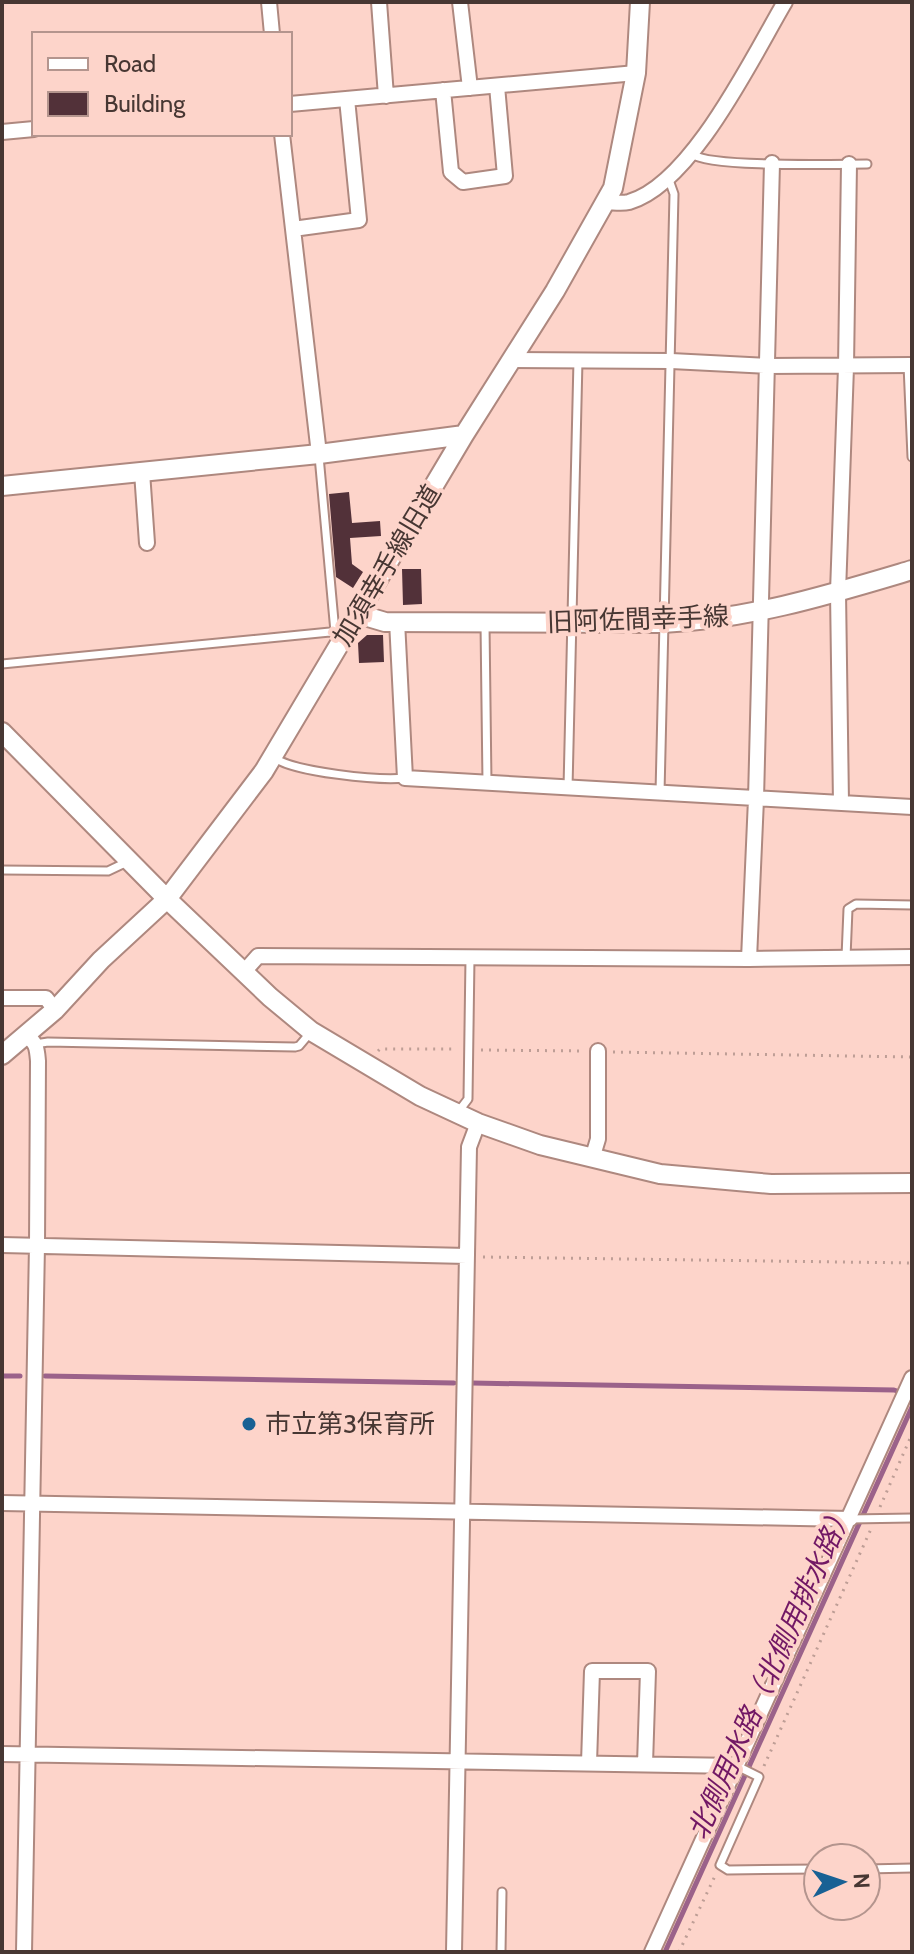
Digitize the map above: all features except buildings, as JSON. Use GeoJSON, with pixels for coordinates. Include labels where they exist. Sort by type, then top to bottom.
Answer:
{"type":"FeatureCollection","features":[{"type":"Feature","properties":{"kind":"street"},"geometry":{"type":"LineString","coordinates":[[269,2],[272,32]]}},
{"type":"Feature","properties":{"kind":"street"},"geometry":{"type":"LineString","coordinates":[[379,2],[386,96]]}},
{"type":"Feature","properties":{"kind":"street"},"geometry":{"type":"LineString","coordinates":[[460,2],[470,88]]}},
{"type":"Feature","properties":{"kind":"street","name":"加須幸手線旧道"},"geometry":{"type":"LineString","coordinates":[[2,1055],[30,1040],[101,960],[167,899],[273,757],[340,635],[358,614],[464,435],[562,280],[613,188],[636,73],[640,2]]}},
{"type":"Feature","properties":{"kind":"street"},"geometry":{"type":"LineString","coordinates":[[605,202],[630,201],[668,177],[692,154],[785,2]]}},
{"type":"Feature","properties":{"kind":"street"},"geometry":{"type":"LineString","coordinates":[[292,104],[636,73]]}},
{"type":"Feature","properties":{"kind":"street"},"geometry":{"type":"LineString","coordinates":[[443,90],[451,172],[463,182],[505,176],[497,86]]}},
{"type":"Feature","properties":{"kind":"street"},"geometry":{"type":"LineString","coordinates":[[293,229],[359,220],[347,99]]}},
{"type":"Feature","properties":{"kind":"street"},"geometry":{"type":"LineString","coordinates":[[2,132],[32,129]]}},
{"type":"Feature","properties":{"kind":"street"},"geometry":{"type":"LineString","coordinates":[[282,136],[319,454]]}},
{"type":"Feature","properties":{"kind":"street"},"geometry":{"type":"LineString","coordinates":[[749,959],[772,163]]}},
{"type":"Feature","properties":{"kind":"street"},"geometry":{"type":"LineString","coordinates":[[841,803],[838,592],[849,164]]}},
{"type":"Feature","properties":{"kind":"street"},"geometry":{"type":"LineString","coordinates":[[512,360],[846,367],[910,365]]}},
{"type":"Feature","properties":{"kind":"street"},"geometry":{"type":"LineString","coordinates":[[2,486],[319,454],[464,435]]}},
{"type":"Feature","properties":{"kind":"street"},"geometry":{"type":"LineString","coordinates":[[142,472],[147,543]]}},
{"type":"Feature","properties":{"kind":"street","name":"旧阿佐間幸手線"},"geometry":{"type":"LineString","coordinates":[[358,614],[374,620],[397,621],[703,621],[759,613],[912,570]]}},
{"type":"Feature","properties":{"kind":"street"},"geometry":{"type":"LineString","coordinates":[[397,621],[405,778],[912,807]]}},
{"type":"Feature","properties":{"kind":"street"},"geometry":{"type":"LineString","coordinates":[[2,732],[243,973],[311,1031],[420,1096],[478,1123],[540,1145],[660,1174],[771,1184],[912,1183]]}},
{"type":"Feature","properties":{"kind":"street"},"geometry":{"type":"LineString","coordinates":[[243,973],[258,956],[912,957]]}},
{"type":"Feature","properties":{"kind":"street"},"geometry":{"type":"LineString","coordinates":[[2,998],[46,998],[55,1010]]}},
{"type":"Feature","properties":{"kind":"street"},"geometry":{"type":"LineString","coordinates":[[24,1952],[37,1245],[38,1061],[30,1040]]}},
{"type":"Feature","properties":{"kind":"street"},"geometry":{"type":"LineString","coordinates":[[592,1159],[598,1139],[598,1051]]}},
{"type":"Feature","properties":{"kind":"street"},"geometry":{"type":"LineString","coordinates":[[454,1952],[469,1147],[478,1123]]}},
{"type":"Feature","properties":{"kind":"street"},"geometry":{"type":"LineString","coordinates":[[2,1245],[467,1256]]}},
{"type":"Feature","properties":{"kind":"street"},"geometry":{"type":"LineString","coordinates":[[652,1952],[741,1768],[912,1378]]}},
{"type":"Feature","properties":{"kind":"street"},"geometry":{"type":"LineString","coordinates":[[2,1503],[850,1519]]}},
{"type":"Feature","properties":{"kind":"street"},"geometry":{"type":"LineString","coordinates":[[589,1763],[592,1671],[648,1671],[645,1764]]}},
{"type":"Feature","properties":{"kind":"street"},"geometry":{"type":"LineString","coordinates":[[2,1754],[741,1768]]}},
{"type":"Feature","properties":{"kind":"lane"},"geometry":{"type":"LineString","coordinates":[[692,154],[704,160],[867,164]]}},
{"type":"Feature","properties":{"kind":"lane"},"geometry":{"type":"LineString","coordinates":[[660,793],[674,194],[668,177]]}},
{"type":"Feature","properties":{"kind":"lane"},"geometry":{"type":"LineString","coordinates":[[568,788],[578,360]]}},
{"type":"Feature","properties":{"kind":"lane"},"geometry":{"type":"LineString","coordinates":[[910,365],[912,457]]}},
{"type":"Feature","properties":{"kind":"lane"},"geometry":{"type":"LineString","coordinates":[[2,664],[340,635],[319,454]]}},
{"type":"Feature","properties":{"kind":"lane"},"geometry":{"type":"LineString","coordinates":[[485,622],[487,783]]}},
{"type":"Feature","properties":{"kind":"lane"},"geometry":{"type":"LineString","coordinates":[[273,757],[284,765],[309,769],[391,780],[405,778]]}},
{"type":"Feature","properties":{"kind":"lane"},"geometry":{"type":"LineString","coordinates":[[2,870],[108,871],[116,870],[129,861]]}},
{"type":"Feature","properties":{"kind":"lane"},"geometry":{"type":"LineString","coordinates":[[846,958],[848,909],[856,904],[912,905]]}},
{"type":"Feature","properties":{"kind":"lane"},"geometry":{"type":"LineString","coordinates":[[457,1113],[468,1099],[470,958]]}},
{"type":"Feature","properties":{"kind":"lane"},"geometry":{"type":"LineString","coordinates":[[30,1040],[295,1047],[311,1031]]}},
{"type":"Feature","properties":{"kind":"lane"},"geometry":{"type":"LineString","coordinates":[[850,1519],[912,1518]]}},
{"type":"Feature","properties":{"kind":"lane"},"geometry":{"type":"LineString","coordinates":[[741,1768],[757,1776],[720,1865],[728,1870],[802,1869]]}},
{"type":"Feature","properties":{"kind":"lane"},"geometry":{"type":"LineString","coordinates":[[882,1869],[912,1868]]}},
{"type":"Feature","properties":{"kind":"lane"},"geometry":{"type":"LineString","coordinates":[[501,1952],[502,1892]]}},
{"type":"Feature","properties":{"kind":"path"},"geometry":{"type":"LineString","coordinates":[[364,1065],[380,1049],[912,1057]]}},
{"type":"Feature","properties":{"kind":"path"},"geometry":{"type":"LineString","coordinates":[[467,1256],[912,1263]]}},
{"type":"Feature","properties":{"kind":"path"},"geometry":{"type":"LineString","coordinates":[[887,1492],[912,1434]]}},
{"type":"Feature","properties":{"kind":"path"},"geometry":{"type":"LineString","coordinates":[[757,1776],[863,1545]]}},
{"type":"Feature","properties":{"kind":"path"},"geometry":{"type":"LineString","coordinates":[[679,1952],[720,1865]]}},
{"type":"Feature","properties":{"kind":"waterway"},"geometry":{"type":"LineString","coordinates":[[2,1376],[20,1376]]}},
{"type":"Feature","properties":{"kind":"waterway"},"geometry":{"type":"LineString","coordinates":[[45,1376],[454,1383]]}},
{"type":"Feature","properties":{"kind":"waterway"},"geometry":{"type":"LineString","coordinates":[[472,1383],[894,1390],[912,1396]]}},
{"type":"Feature","properties":{"kind":"waterway","name":"北側用水路（北側用排水路）"},"geometry":{"type":"LineString","coordinates":[[665,1952],[912,1407]]}},
{"type":"Feature","properties":{"kind":"place","name":"市立第3保育所"},"geometry":{"type":"Point","coordinates":[249,1424]}}]}
